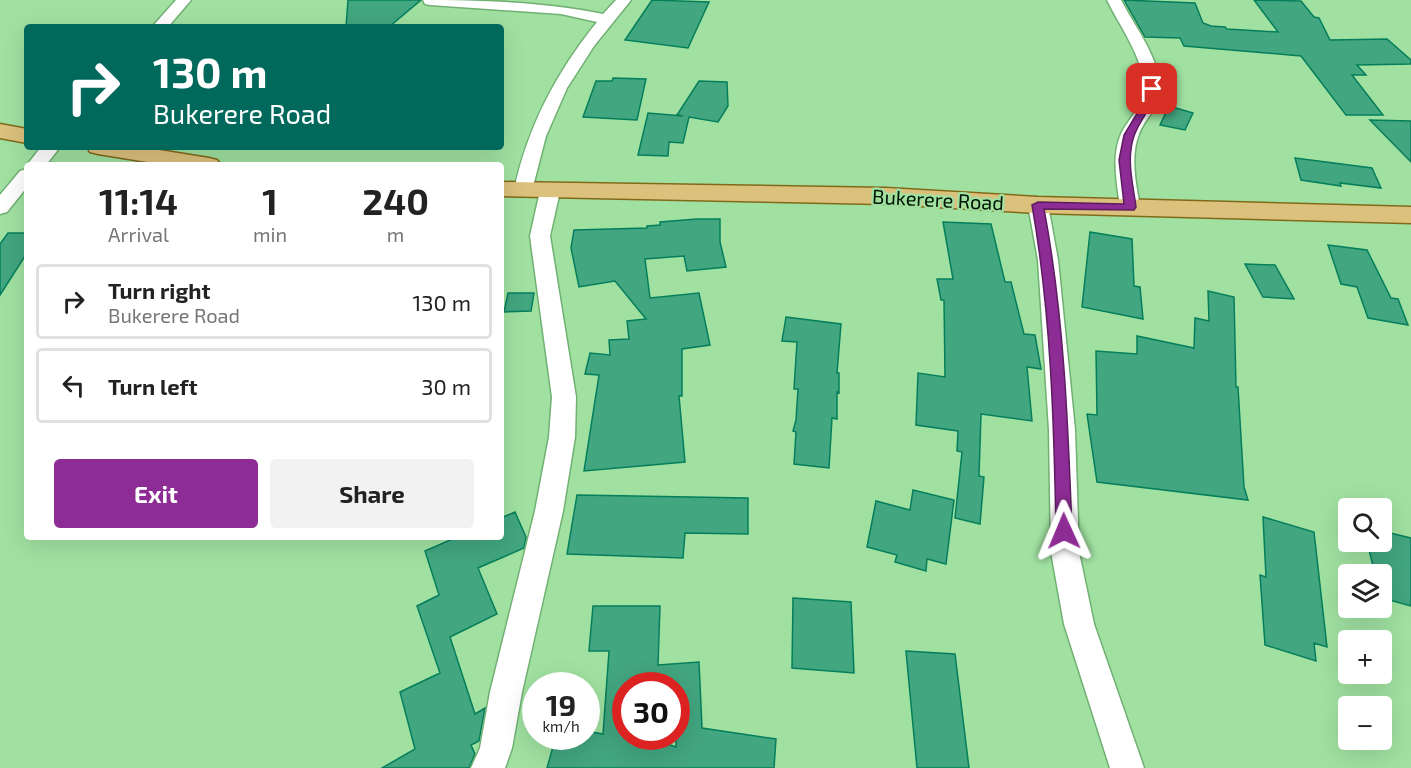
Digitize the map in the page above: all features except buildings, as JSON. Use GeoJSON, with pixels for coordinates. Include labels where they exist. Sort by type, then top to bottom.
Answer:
{"type":"FeatureCollection","features":[{"type":"Feature","properties":{"kind":"main road"},"geometry":{"type":"LineString","coordinates":[[0,131],[24,135]]}},
{"type":"Feature","properties":{"kind":"main road"},"geometry":{"type":"LineString","coordinates":[[116,150],[190,162]]}},
{"type":"Feature","properties":{"kind":"main road","name":"Bukerere Road"},"geometry":{"type":"LineString","coordinates":[[525,190],[886,196],[1038,205],[1411,215]]}},
{"type":"Feature","properties":{"kind":"street"},"geometry":{"type":"LineString","coordinates":[[163,24],[184,0]]}},
{"type":"Feature","properties":{"kind":"street"},"geometry":{"type":"LineString","coordinates":[[488,768],[495,748],[549,511],[562,437],[564,397],[540,236],[525,190],[528,169],[559,85],[606,19],[624,0]]}},
{"type":"Feature","properties":{"kind":"street"},"geometry":{"type":"LineString","coordinates":[[1114,0],[1147,65],[1152,89],[1149,102],[1129,135],[1124,160],[1130,207]]}},
{"type":"Feature","properties":{"kind":"street"},"geometry":{"type":"LineString","coordinates":[[430,1],[561,10],[606,19]]}},
{"type":"Feature","properties":{"kind":"street"},"geometry":{"type":"LineString","coordinates":[[38,162],[48,150]]}},
{"type":"Feature","properties":{"kind":"street"},"geometry":{"type":"LineString","coordinates":[[0,208],[24,179]]}},
{"type":"Feature","properties":{"kind":"street"},"geometry":{"type":"LineString","coordinates":[[1038,205],[1048,260],[1061,418],[1065,552],[1079,624],[1127,768]]}},
{"type":"Feature","properties":{"kind":"route"},"geometry":{"type":"LineString","coordinates":[[1064,531],[1062,430],[1048,260],[1038,205],[1130,207],[1124,160],[1129,135],[1149,102],[1152,89]]}}]}
